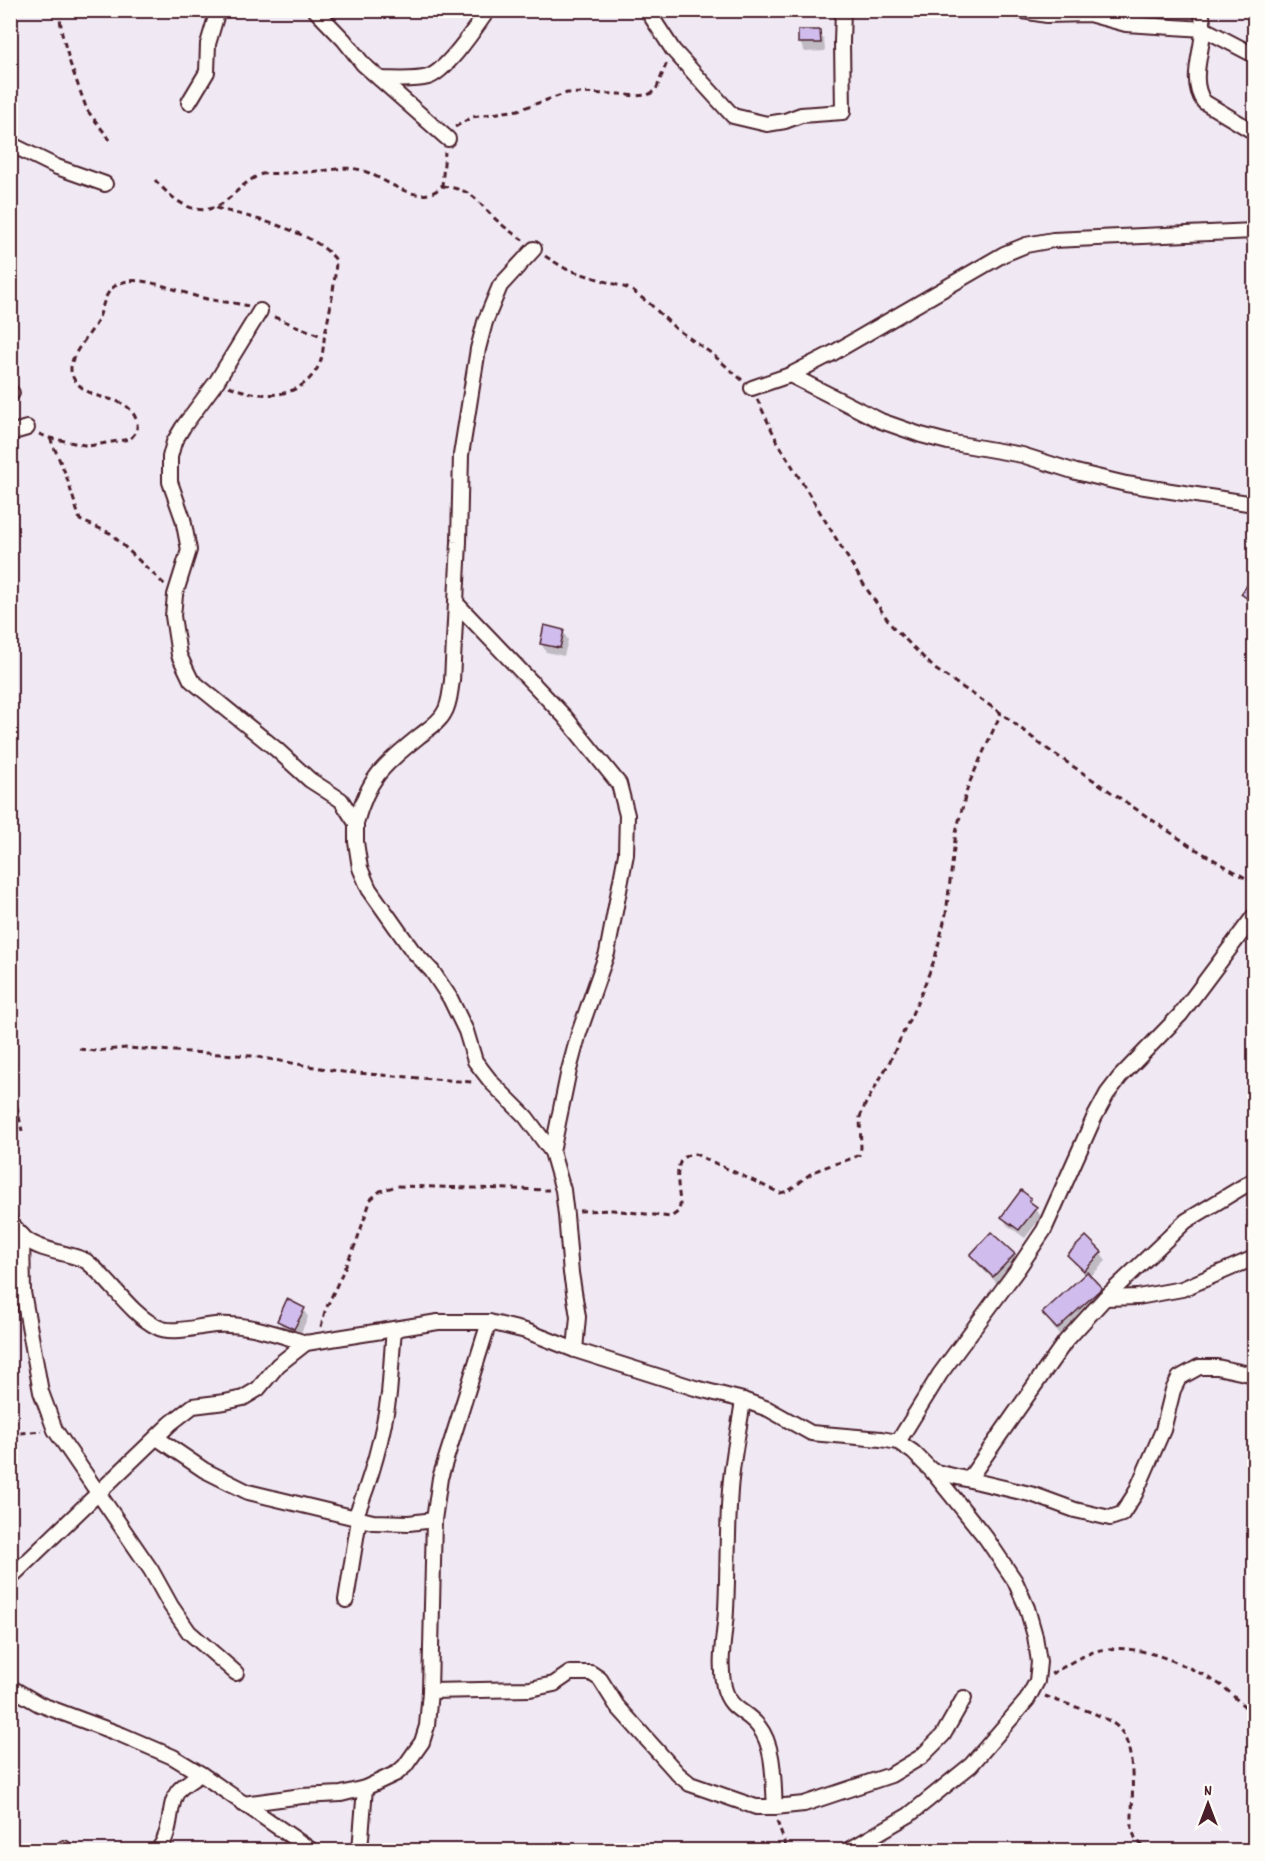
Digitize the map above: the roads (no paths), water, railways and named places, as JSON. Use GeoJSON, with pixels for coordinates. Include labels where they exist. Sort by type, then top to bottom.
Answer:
{"type":"FeatureCollection","features":[{"type":"Feature","properties":{"kind":"street"},"geometry":{"type":"LineString","coordinates":[[189,102],[207,72],[208,44],[218,10]]}},
{"type":"Feature","properties":{"kind":"street"},"geometry":{"type":"LineString","coordinates":[[315,10],[363,64],[448,138]]}},
{"type":"Feature","properties":{"kind":"street"},"geometry":{"type":"LineString","coordinates":[[380,80],[416,79],[429,76],[441,69],[488,10]]}},
{"type":"Feature","properties":{"kind":"street"},"geometry":{"type":"LineString","coordinates":[[646,10],[673,50],[729,112],[740,119],[767,124],[801,116],[843,112],[843,10]]}},
{"type":"Feature","properties":{"kind":"street"},"geometry":{"type":"LineString","coordinates":[[1017,10],[1047,15],[1089,14],[1126,24],[1204,29],[1254,56]]}},
{"type":"Feature","properties":{"kind":"street"},"geometry":{"type":"LineString","coordinates":[[1201,10],[1204,29],[1198,62],[1199,95],[1204,102],[1254,132]]}},
{"type":"Feature","properties":{"kind":"street"},"geometry":{"type":"LineString","coordinates":[[10,144],[57,167],[105,184]]}},
{"type":"Feature","properties":{"kind":"street"},"geometry":{"type":"LineString","coordinates":[[752,388],[790,375],[893,319],[971,272],[1004,254],[1026,246],[1053,240],[1254,231]]}},
{"type":"Feature","properties":{"kind":"street"},"geometry":{"type":"LineString","coordinates":[[534,249],[500,286],[485,322],[478,349],[461,455],[452,681],[444,713],[390,759],[372,780],[356,823],[356,842],[360,868],[369,889],[387,917],[412,950],[432,971],[450,998],[466,1032],[475,1061],[492,1083],[526,1117],[552,1152],[563,1190],[578,1317],[575,1350]]}},
{"type":"Feature","properties":{"kind":"street"},"geometry":{"type":"LineString","coordinates":[[260,311],[217,381],[183,427],[174,442],[170,457],[170,482],[183,519],[189,550],[175,595],[173,616],[179,655],[191,680],[276,749],[310,780],[341,800],[356,823]]}},
{"type":"Feature","properties":{"kind":"street"},"geometry":{"type":"LineString","coordinates":[[790,375],[881,421],[921,435],[1022,455],[1076,472],[1126,484],[1254,504]]}},
{"type":"Feature","properties":{"kind":"street"},"geometry":{"type":"LineString","coordinates":[[10,433],[27,428]]}},
{"type":"Feature","properties":{"kind":"street"},"geometry":{"type":"LineString","coordinates":[[456,603],[521,669],[572,726],[618,784],[627,815],[626,854],[607,953],[571,1061],[552,1152]]}},
{"type":"Feature","properties":{"kind":"street"},"geometry":{"type":"LineString","coordinates":[[898,1442],[940,1374],[1044,1230],[1107,1094],[1120,1077],[1180,1015],[1254,916]]}},
{"type":"Feature","properties":{"kind":"street"},"geometry":{"type":"LineString","coordinates":[[969,1479],[1065,1342],[1106,1298],[1186,1221],[1254,1180]]}},
{"type":"Feature","properties":{"kind":"street"},"geometry":{"type":"LineString","coordinates":[[10,1222],[32,1243],[86,1261],[141,1317],[160,1329],[179,1330],[217,1324],[237,1325],[254,1327],[306,1343],[438,1322],[489,1322],[526,1331],[575,1350],[696,1388],[743,1400],[768,1409],[811,1433],[898,1442],[913,1452],[932,1471],[986,1538],[1015,1581],[1027,1608],[1039,1662],[1035,1686],[1028,1701],[971,1765],[909,1815],[849,1851]]}},
{"type":"Feature","properties":{"kind":"street"},"geometry":{"type":"LineString","coordinates":[[22,1235],[22,1292],[40,1392],[55,1430],[151,1570],[189,1632],[236,1673]]}},
{"type":"Feature","properties":{"kind":"street"},"geometry":{"type":"LineString","coordinates":[[1106,1298],[1138,1297],[1182,1288],[1254,1258]]}},
{"type":"Feature","properties":{"kind":"street"},"geometry":{"type":"LineString","coordinates":[[243,1804],[302,1796],[341,1794],[365,1788],[397,1773],[405,1766],[422,1742],[427,1726],[430,1691],[434,1520],[440,1478],[489,1322]]}},
{"type":"Feature","properties":{"kind":"street"},"geometry":{"type":"LineString","coordinates":[[346,1600],[357,1519],[375,1458],[388,1395],[394,1329]]}},
{"type":"Feature","properties":{"kind":"street"},"geometry":{"type":"LineString","coordinates":[[10,1578],[171,1423],[193,1406],[243,1398],[258,1389],[278,1365],[306,1343]]}},
{"type":"Feature","properties":{"kind":"street"},"geometry":{"type":"LineString","coordinates":[[932,1471],[1034,1495],[1110,1518],[1122,1514],[1135,1494],[1163,1430],[1173,1390],[1179,1378],[1199,1367],[1217,1367],[1254,1375]]}},
{"type":"Feature","properties":{"kind":"street"},"geometry":{"type":"LineString","coordinates":[[743,1400],[730,1487],[726,1610],[721,1668],[728,1700],[736,1709],[754,1720],[761,1729],[771,1768],[775,1807]]}},
{"type":"Feature","properties":{"kind":"street"},"geometry":{"type":"LineString","coordinates":[[158,1438],[204,1470],[248,1492],[372,1522],[409,1523],[434,1520]]}},
{"type":"Feature","properties":{"kind":"street"},"geometry":{"type":"LineString","coordinates":[[430,1691],[530,1689],[554,1684],[570,1673],[591,1674],[600,1679],[617,1706],[678,1774],[690,1784],[749,1805],[775,1807],[804,1804],[891,1775],[921,1757],[943,1735],[964,1698]]}},
{"type":"Feature","properties":{"kind":"street"},"geometry":{"type":"LineString","coordinates":[[11,1688],[39,1704],[151,1746],[201,1774],[311,1851]]}},
{"type":"Feature","properties":{"kind":"street"},"geometry":{"type":"LineString","coordinates":[[158,1851],[167,1837],[177,1793],[183,1785],[201,1774]]}},
{"type":"Feature","properties":{"kind":"street"},"geometry":{"type":"LineString","coordinates":[[360,1851],[365,1788]]}}]}
